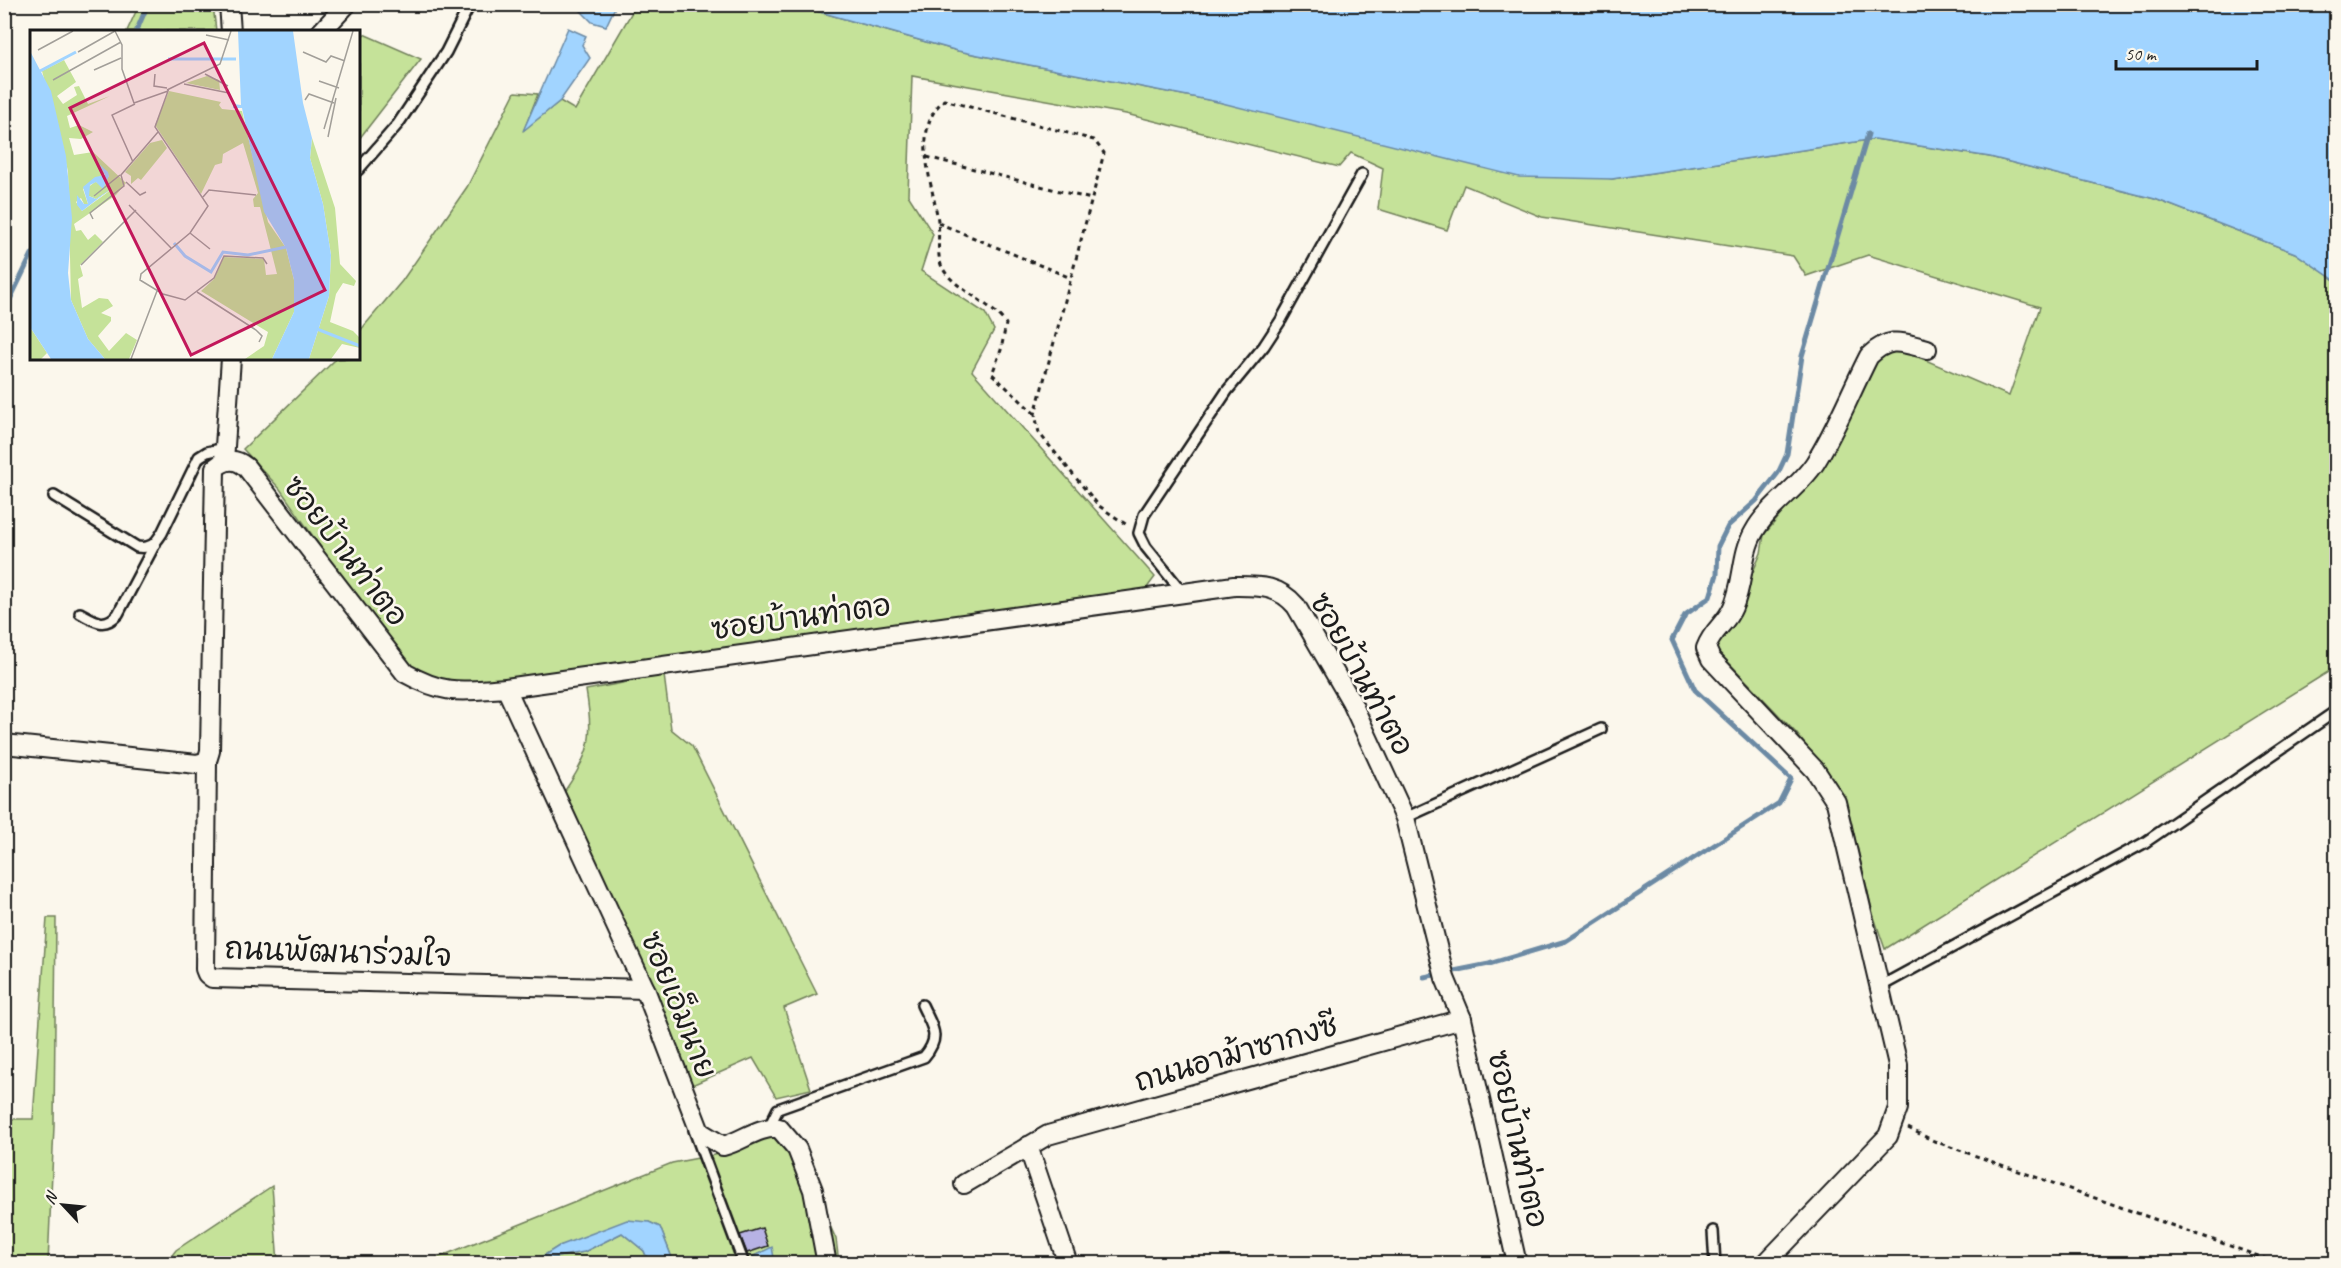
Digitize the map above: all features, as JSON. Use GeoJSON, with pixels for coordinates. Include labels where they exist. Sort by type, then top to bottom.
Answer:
{"type":"FeatureCollection","features":[{"type":"Feature","properties":{"kind":"street"},"geometry":{"type":"LineString","coordinates":[[229,4],[231,30]]}},
{"type":"Feature","properties":{"kind":"street"},"geometry":{"type":"LineString","coordinates":[[323,30],[347,4]]}},
{"type":"Feature","properties":{"kind":"street"},"geometry":{"type":"LineString","coordinates":[[1765,1263],[1888,1136],[1898,1108],[1898,1065],[1836,802],[1815,770],[1711,659],[1706,648],[1711,632],[1728,618],[1735,604],[1746,552],[1754,532],[1770,510],[1797,486],[1815,462],[1869,356],[1882,343],[1897,341],[1927,349]]}},
{"type":"Feature","properties":{"kind":"street"},"geometry":{"type":"LineString","coordinates":[[4,744],[197,764],[207,761],[210,751],[215,468],[224,455],[231,360]]}},
{"type":"Feature","properties":{"kind":"street","name":"ซอยบ้านท่าตอ"},"geometry":{"type":"LineString","coordinates":[[224,455],[246,467],[405,673],[430,687],[457,692],[1234,586],[1266,586],[1286,594],[1296,606],[1351,701],[1405,818],[1445,978],[1462,1019],[1517,1263]]}},
{"type":"Feature","properties":{"kind":"street","name":"ซอยเอ็มนาย"},"geometry":{"type":"LineString","coordinates":[[506,687],[640,989],[700,1132],[723,1146],[769,1127]]}},
{"type":"Feature","properties":{"kind":"street","name":"ถนนพัฒนาร่วมใจ"},"geometry":{"type":"LineString","coordinates":[[207,761],[205,969],[212,978],[640,989]]}},
{"type":"Feature","properties":{"kind":"street","name":"ถนนอาม้าซากงซี"},"geometry":{"type":"LineString","coordinates":[[964,1184],[1048,1135],[1462,1019]]}},
{"type":"Feature","properties":{"kind":"street"},"geometry":{"type":"LineString","coordinates":[[769,1127],[779,1128],[797,1149],[819,1213],[827,1263]]}},
{"type":"Feature","properties":{"kind":"street"},"geometry":{"type":"LineString","coordinates":[[1028,1146],[1068,1263]]}},
{"type":"Feature","properties":{"kind":"lane"},"geometry":{"type":"LineString","coordinates":[[360,168],[398,124],[446,52],[470,4]]}},
{"type":"Feature","properties":{"kind":"lane"},"geometry":{"type":"LineString","coordinates":[[1184,593],[1146,547],[1139,533],[1144,515],[1227,391],[1264,346],[1281,320],[1362,174]]}},
{"type":"Feature","properties":{"kind":"lane"},"geometry":{"type":"LineString","coordinates":[[80,613],[99,623],[111,621],[118,614],[200,457],[207,452],[224,455]]}},
{"type":"Feature","properties":{"kind":"lane"},"geometry":{"type":"LineString","coordinates":[[54,496],[137,547],[145,548],[155,544]]}},
{"type":"Feature","properties":{"kind":"lane"},"geometry":{"type":"LineString","coordinates":[[1881,986],[2144,843],[2337,711]]}},
{"type":"Feature","properties":{"kind":"lane"},"geometry":{"type":"LineString","coordinates":[[1405,818],[1601,729]]}},
{"type":"Feature","properties":{"kind":"lane"},"geometry":{"type":"LineString","coordinates":[[640,989],[718,1188],[744,1263]]}},
{"type":"Feature","properties":{"kind":"lane"},"geometry":{"type":"LineString","coordinates":[[769,1127],[778,1109],[924,1057],[932,1047],[935,1034],[922,1005]]}},
{"type":"Feature","properties":{"kind":"lane"},"geometry":{"type":"LineString","coordinates":[[1713,1231],[1715,1263]]}},
{"type":"Feature","properties":{"kind":"path"},"geometry":{"type":"LineString","coordinates":[[1035,414],[992,374],[1001,350],[1006,324],[996,310],[949,277],[941,265],[939,223],[927,157],[928,125],[934,108],[944,100],[1094,140],[1104,153],[1035,414],[1039,433],[1099,506],[1139,533]]}},
{"type":"Feature","properties":{"kind":"path"},"geometry":{"type":"LineString","coordinates":[[927,157],[1092,200]]}},
{"type":"Feature","properties":{"kind":"path"},"geometry":{"type":"LineString","coordinates":[[939,223],[1071,278]]}},
{"type":"Feature","properties":{"kind":"path"},"geometry":{"type":"LineString","coordinates":[[1894,1120],[1934,1141],[2281,1263]]}},
{"type":"Feature","properties":{"kind":"green space"},"geometry":{"type":"Polygon","coordinates":[[[139,5],[213,5],[216,30],[127,30],[139,5]]]}},
{"type":"Feature","properties":{"kind":"green space"},"geometry":{"type":"Polygon","coordinates":[[[636,5],[795,5],[958,51],[1612,179],[1875,139],[1990,157],[2155,199],[2295,253],[2336,281],[2336,667],[1885,949],[1873,914],[1847,805],[1838,788],[1797,734],[1714,647],[1729,628],[1761,553],[1764,535],[1792,501],[1819,474],[1880,351],[1900,349],[2009,396],[2040,307],[1868,255],[1806,276],[1793,256],[1542,217],[1464,185],[1447,230],[1378,209],[1383,168],[1351,153],[1339,167],[1126,114],[912,76],[908,195],[933,234],[921,271],[985,313],[994,330],[972,371],[1155,577],[1146,589],[618,665],[446,686],[416,675],[394,652],[280,489],[243,449],[335,360],[360,360],[360,331],[402,281],[467,187],[515,92],[538,94],[524,130],[560,101],[575,110],[636,5]]]}},
{"type":"Feature","properties":{"kind":"green space"},"geometry":{"type":"Polygon","coordinates":[[[360,32],[421,59],[360,138],[360,32]]]}},
{"type":"Feature","properties":{"kind":"green space"},"geometry":{"type":"Polygon","coordinates":[[[664,675],[671,729],[692,746],[817,994],[784,1008],[811,1089],[776,1097],[753,1058],[692,1085],[564,792],[580,766],[588,744],[590,720],[586,690],[664,675]]]}},
{"type":"Feature","properties":{"kind":"green space"},"geometry":{"type":"Polygon","coordinates":[[[47,918],[56,918],[54,1126],[48,1263],[5,1263],[5,1119],[33,1119],[47,918]]]}},
{"type":"Feature","properties":{"kind":"green space"},"geometry":{"type":"Polygon","coordinates":[[[781,1118],[836,1239],[839,1263],[775,1263],[771,1248],[752,1257],[754,1263],[674,1263],[660,1227],[649,1222],[559,1246],[536,1261],[584,1252],[622,1233],[644,1251],[649,1263],[422,1264],[672,1163],[735,1151],[781,1118]]]}},
{"type":"Feature","properties":{"kind":"green space"},"geometry":{"type":"Polygon","coordinates":[[[272,1186],[278,1263],[166,1263],[176,1250],[272,1186]]]}},
{"type":"Feature","properties":{"kind":"water"},"geometry":{"type":"Polygon","coordinates":[[[583,4],[616,5],[606,26],[592,22],[580,10],[583,4]]]}},
{"type":"Feature","properties":{"kind":"water"},"geometry":{"type":"Polygon","coordinates":[[[795,5],[2336,5],[2336,281],[2295,253],[2155,199],[1990,157],[1875,139],[1612,179],[1519,177],[1218,102],[958,51],[795,5]]]}},
{"type":"Feature","properties":{"kind":"water"},"geometry":{"type":"Polygon","coordinates":[[[568,28],[586,36],[582,45],[590,58],[560,101],[523,131],[568,28]]]}},
{"type":"Feature","properties":{"kind":"water"},"geometry":{"type":"Polygon","coordinates":[[[627,1220],[649,1222],[660,1227],[674,1263],[649,1263],[644,1251],[622,1233],[584,1252],[535,1261],[559,1246],[627,1220]]]}},
{"type":"Feature","properties":{"kind":"water"},"geometry":{"type":"Polygon","coordinates":[[[772,1247],[775,1263],[754,1263],[752,1257],[772,1247]]]}},
{"type":"Feature","properties":{"kind":"building"},"geometry":{"type":"Polygon","coordinates":[[[762,1228],[768,1246],[747,1253],[740,1235],[762,1228]]]}},
{"type":"Feature","properties":{"kind":"waterway"},"geometry":{"type":"LineString","coordinates":[[137,30],[148,4]]}},
{"type":"Feature","properties":{"kind":"waterway"},"geometry":{"type":"LineString","coordinates":[[1424,977],[1489,964],[1566,941],[1779,803],[1791,779],[1695,690],[1672,640],[1685,615],[1710,597],[1717,574],[1718,546],[1728,526],[1756,501],[1778,473],[1787,454],[1802,356],[1868,134]]}},
{"type":"Feature","properties":{"kind":"waterway"},"geometry":{"type":"LineString","coordinates":[[4,312],[30,258]]}}]}
